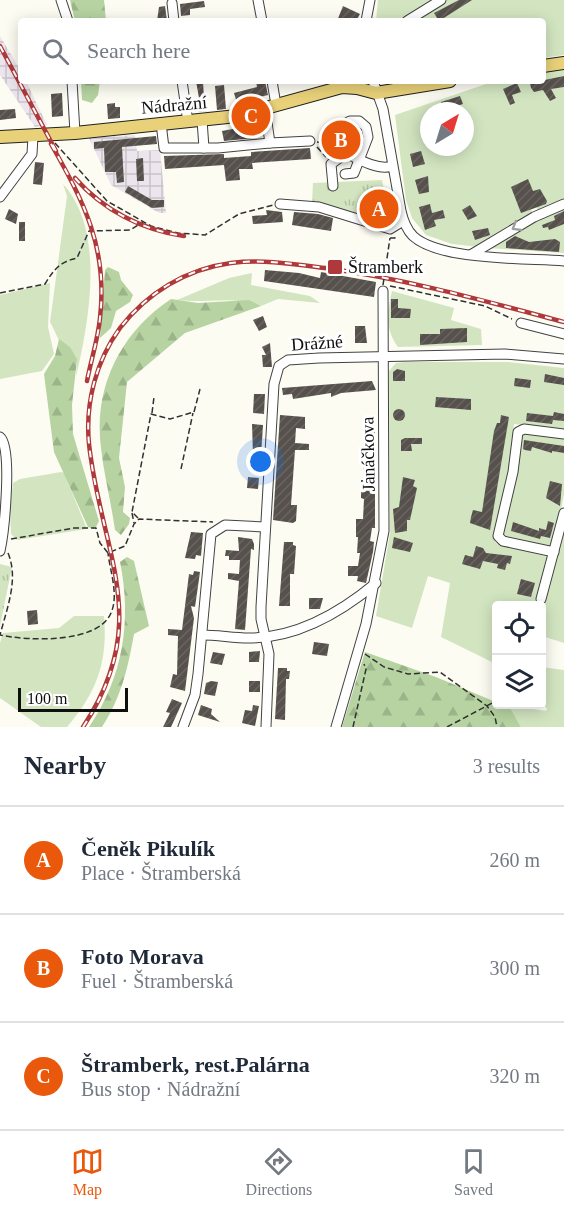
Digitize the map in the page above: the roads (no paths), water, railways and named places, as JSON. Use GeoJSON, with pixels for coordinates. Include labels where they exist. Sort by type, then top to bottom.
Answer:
{"type":"FeatureCollection","features":[{"type":"Feature","properties":{"kind":"main road"},"geometry":{"type":"LineString","coordinates":[[546,66],[564,63]]}},
{"type":"Feature","properties":{"kind":"main road","name":"Nádražní"},"geometry":{"type":"LineString","coordinates":[[0,137],[43,137],[188,122],[271,107],[351,87],[412,84]]}},
{"type":"Feature","properties":{"kind":"street"},"geometry":{"type":"LineString","coordinates":[[61,0],[67,18]]}},
{"type":"Feature","properties":{"kind":"street"},"geometry":{"type":"LineString","coordinates":[[258,0],[261,18]]}},
{"type":"Feature","properties":{"kind":"street"},"geometry":{"type":"LineString","coordinates":[[367,18],[370,0]]}},
{"type":"Feature","properties":{"kind":"street"},"geometry":{"type":"LineString","coordinates":[[412,18],[441,0]]}},
{"type":"Feature","properties":{"kind":"street"},"geometry":{"type":"LineString","coordinates":[[172,3],[174,18]]}},
{"type":"Feature","properties":{"kind":"street"},"geometry":{"type":"LineString","coordinates":[[72,84],[75,133]]}},
{"type":"Feature","properties":{"kind":"street"},"geometry":{"type":"LineString","coordinates":[[182,84],[188,122]]}},
{"type":"Feature","properties":{"kind":"street"},"geometry":{"type":"LineString","coordinates":[[270,143],[272,84]]}},
{"type":"Feature","properties":{"kind":"street"},"geometry":{"type":"LineString","coordinates":[[322,93],[330,84]]}},
{"type":"Feature","properties":{"kind":"street"},"geometry":{"type":"LineString","coordinates":[[375,87],[383,109],[400,223],[414,236],[426,244],[471,255],[564,261]]}},
{"type":"Feature","properties":{"kind":"street"},"geometry":{"type":"LineString","coordinates":[[202,120],[204,148]]}},
{"type":"Feature","properties":{"kind":"street"},"geometry":{"type":"LineString","coordinates":[[341,134],[343,125],[347,122],[359,121],[366,127],[368,137],[354,173],[345,171]]}},
{"type":"Feature","properties":{"kind":"street"},"geometry":{"type":"LineString","coordinates":[[161,123],[164,148],[204,148],[310,141]]}},
{"type":"Feature","properties":{"kind":"street"},"geometry":{"type":"LineString","coordinates":[[0,197],[43,137]]}},
{"type":"Feature","properties":{"kind":"street"},"geometry":{"type":"LineString","coordinates":[[333,186],[331,164],[345,149],[358,164],[387,168],[392,166]]}},
{"type":"Feature","properties":{"kind":"street"},"geometry":{"type":"LineString","coordinates":[[280,204],[320,207],[390,229],[400,223]]}},
{"type":"Feature","properties":{"kind":"street"},"geometry":{"type":"LineString","coordinates":[[471,255],[534,217],[564,204]]}},
{"type":"Feature","properties":{"kind":"street"},"geometry":{"type":"LineString","coordinates":[[383,290],[383,357],[505,354],[564,359]]}},
{"type":"Feature","properties":{"kind":"street"},"geometry":{"type":"LineString","coordinates":[[521,323],[564,334]]}},
{"type":"Feature","properties":{"kind":"street","name":"Drážné"},"geometry":{"type":"LineString","coordinates":[[266,727],[268,654],[261,619],[274,384],[279,366],[293,359],[383,357]]}},
{"type":"Feature","properties":{"kind":"street","name":"Janáčkova"},"geometry":{"type":"LineString","coordinates":[[336,727],[376,584],[385,506],[383,357]]}},
{"type":"Feature","properties":{"kind":"street"},"geometry":{"type":"LineString","coordinates":[[554,552],[503,541],[498,536],[513,472],[518,432],[524,429],[564,435]]}},
{"type":"Feature","properties":{"kind":"street"},"geometry":{"type":"LineString","coordinates":[[0,437],[6,445],[0,551]]}},
{"type":"Feature","properties":{"kind":"street"},"geometry":{"type":"LineString","coordinates":[[541,599],[564,513]]}},
{"type":"Feature","properties":{"kind":"street"},"geometry":{"type":"LineString","coordinates":[[183,727],[195,695],[211,534],[225,525],[266,527]]}},
{"type":"Feature","properties":{"kind":"street"},"geometry":{"type":"LineString","coordinates":[[202,635],[247,638],[264,636],[322,621],[337,613],[376,584]]}},
{"type":"Feature","properties":{"kind":"railway"},"geometry":{"type":"LineString","coordinates":[[0,46],[18,80]]}},
{"type":"Feature","properties":{"kind":"railway"},"geometry":{"type":"LineString","coordinates":[[20,84],[56,151]]}},
{"type":"Feature","properties":{"kind":"railway"},"geometry":{"type":"LineString","coordinates":[[51,144],[83,206],[97,247],[102,293],[98,334],[87,381]]}},
{"type":"Feature","properties":{"kind":"railway"},"geometry":{"type":"LineString","coordinates":[[75,178],[98,200],[124,217],[153,229],[184,236]]}},
{"type":"Feature","properties":{"kind":"railway"},"geometry":{"type":"LineString","coordinates":[[83,727],[104,689],[116,653],[119,619],[117,587],[89,444],[91,398],[104,354],[120,328],[142,304],[169,285],[198,271],[231,263],[266,262],[325,268],[386,278],[564,322]]}},
{"type":"Feature","properties":{"kind":"place","name":"Štramberk, rest.Palárna"},"geometry":{"type":"Point","coordinates":[251,116]}},
{"type":"Feature","properties":{"kind":"place","name":"Foto Morava"},"geometry":{"type":"Point","coordinates":[341,140]}},
{"type":"Feature","properties":{"kind":"place","name":"Čeněk Pikulík"},"geometry":{"type":"Point","coordinates":[379,209]}},
{"type":"Feature","properties":{"kind":"place","name":"Štramberk"},"geometry":{"type":"Point","coordinates":[335,267]}}]}
